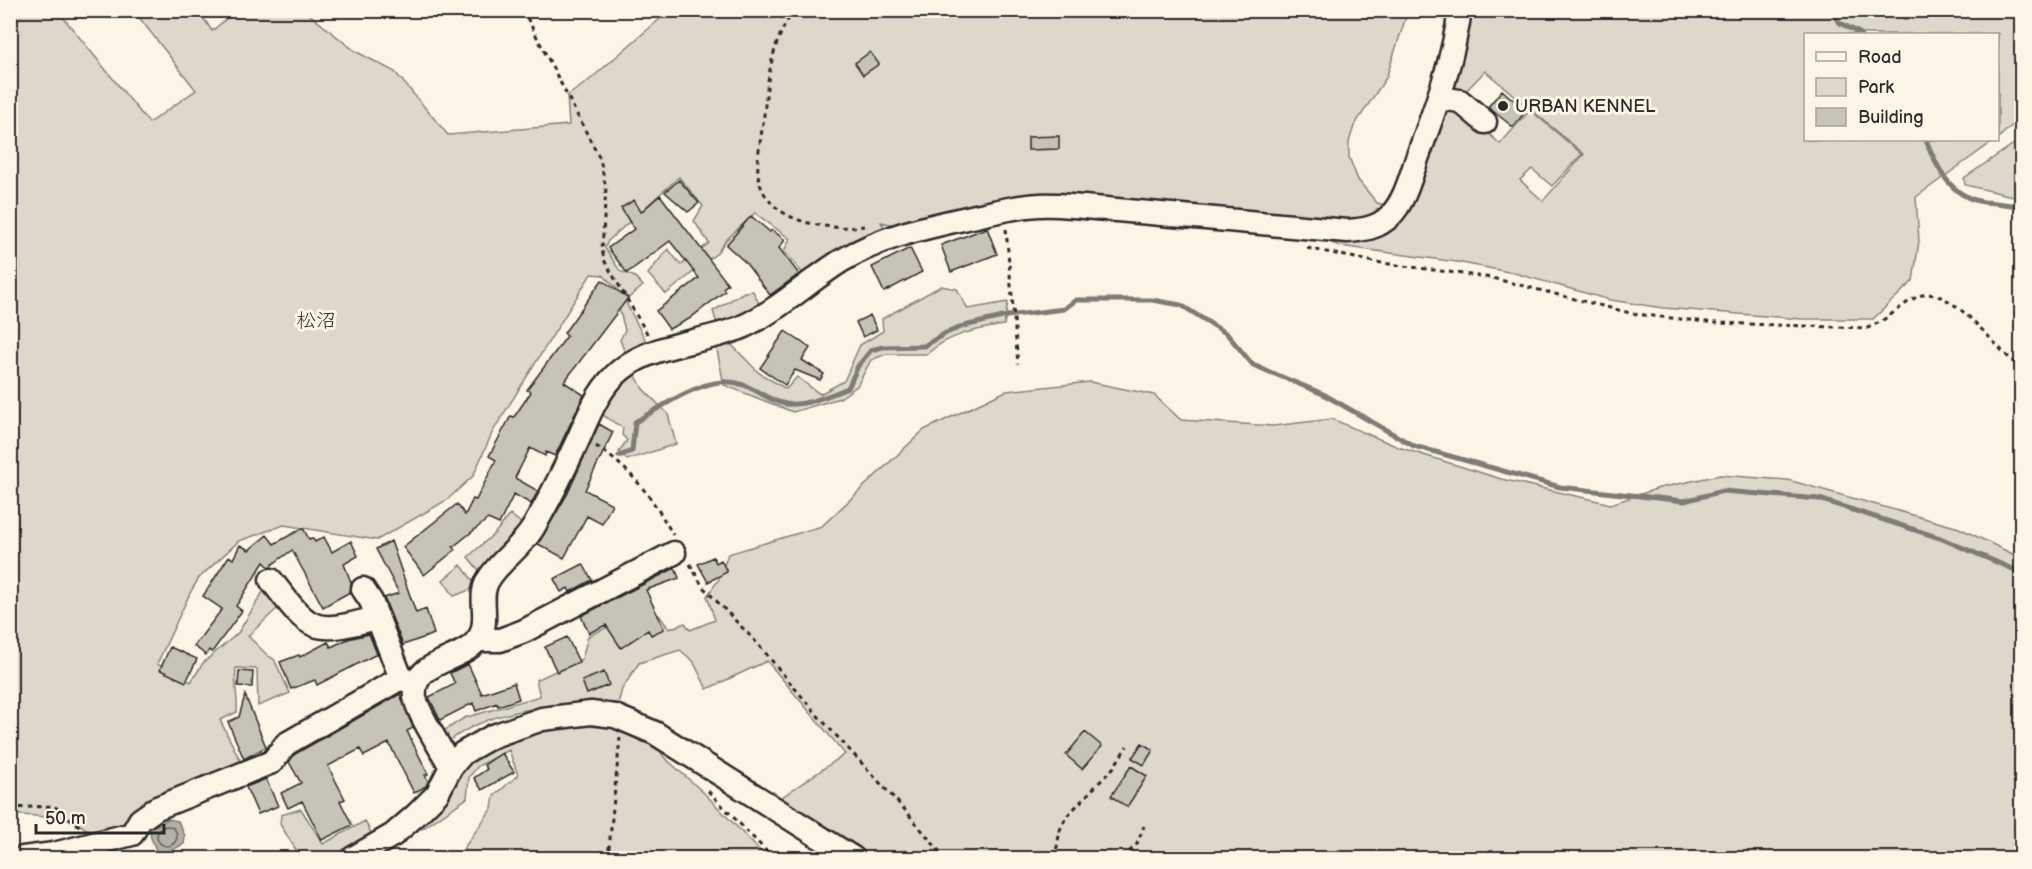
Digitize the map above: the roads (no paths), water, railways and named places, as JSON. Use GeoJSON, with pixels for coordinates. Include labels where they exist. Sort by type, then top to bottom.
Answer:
{"type":"FeatureCollection","features":[{"type":"Feature","properties":{"kind":"street"},"geometry":{"type":"LineString","coordinates":[[23,858],[54,855],[132,834],[140,820],[157,808],[272,762],[286,744],[468,649],[483,629],[484,590],[488,579],[522,545],[534,527],[604,386],[639,358],[717,337],[746,325],[841,261],[872,244],[898,234],[1003,210],[1041,204],[1347,231],[1368,230],[1388,218],[1398,207],[1439,98],[1454,47],[1460,10]]}},
{"type":"Feature","properties":{"kind":"street"},"geometry":{"type":"LineString","coordinates":[[1439,98],[1460,101],[1485,122]]}},
{"type":"Feature","properties":{"kind":"street"},"geometry":{"type":"LineString","coordinates":[[477,640],[500,640],[524,631],[678,548]]}},
{"type":"Feature","properties":{"kind":"street"},"geometry":{"type":"LineString","coordinates":[[270,580],[297,613],[323,629],[333,629],[376,618]]}},
{"type":"Feature","properties":{"kind":"street"},"geometry":{"type":"LineString","coordinates":[[363,589],[371,601],[376,618],[415,699],[451,767]]}},
{"type":"Feature","properties":{"kind":"street"},"geometry":{"type":"LineString","coordinates":[[353,858],[393,835],[437,795],[451,767],[463,753],[493,736],[542,719],[591,713],[622,718],[655,733],[853,858]]}},
{"type":"Feature","properties":{"kind":"water"},"geometry":{"type":"Polygon","coordinates":[[[168,819],[178,821],[185,836],[184,844],[164,854],[157,853],[150,835],[153,827],[168,819]]]}},
{"type":"Feature","properties":{"kind":"waterway"},"geometry":{"type":"LineString","coordinates":[[1829,10],[1840,23],[1859,33]]}},
{"type":"Feature","properties":{"kind":"waterway"},"geometry":{"type":"LineString","coordinates":[[1926,141],[1946,180],[1962,194],[1984,202],[2022,207]]}},
{"type":"Feature","properties":{"kind":"waterway"},"geometry":{"type":"LineString","coordinates":[[619,456],[632,451],[635,422],[677,398],[712,383],[732,382],[749,387],[778,402],[802,403],[848,388],[858,366],[871,350],[883,347],[924,346],[964,326],[1007,316],[1064,309],[1076,300],[1152,300],[1181,305],[1227,334],[1253,365],[1323,394],[1414,446],[1560,487],[1684,501],[1723,491],[1819,499],[1940,538],[2022,573]]}},
{"type":"Feature","properties":{"kind":"place","name":"URBAN KENNEL"},"geometry":{"type":"Point","coordinates":[1503,106]}},
{"type":"Feature","properties":{"kind":"district","name":"松沼"},"geometry":{"type":"Point","coordinates":[316,321]}}]}
